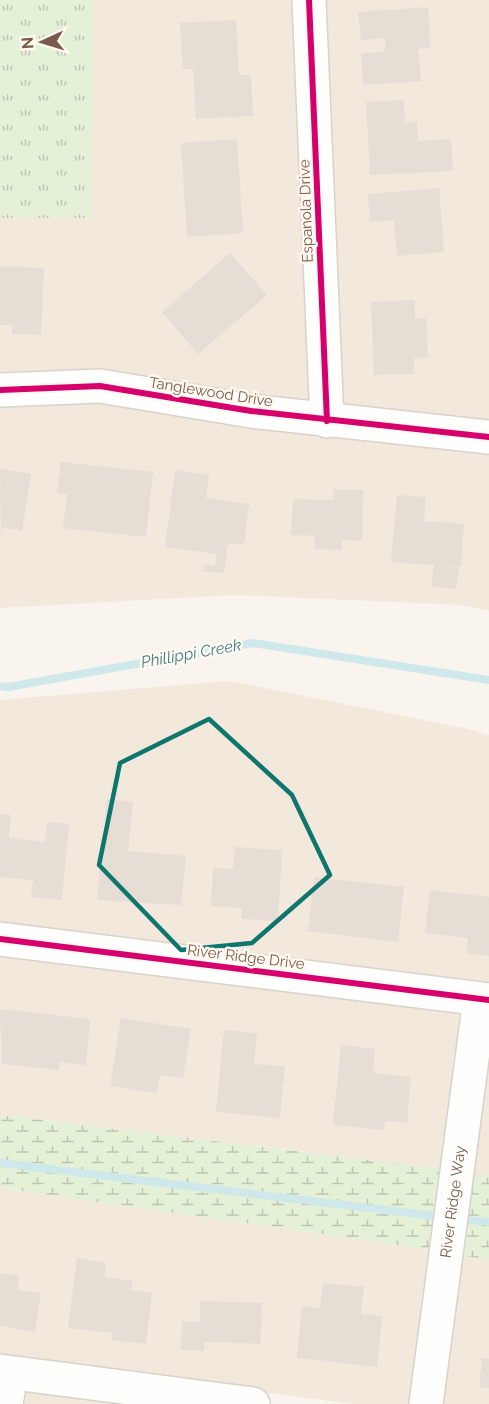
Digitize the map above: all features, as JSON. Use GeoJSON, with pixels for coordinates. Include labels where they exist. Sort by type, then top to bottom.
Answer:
{"type":"FeatureCollection","features":[{"type":"Feature","properties":{"kind":"street","name":"Espanola Drive"},"geometry":{"type":"LineString","coordinates":[[309,0],[327,421]]}},
{"type":"Feature","properties":{"kind":"street","name":"Tanglewood Drive"},"geometry":{"type":"LineString","coordinates":[[0,390],[99,386],[327,421],[489,437]]}},
{"type":"Feature","properties":{"kind":"street","name":"River Ridge Drive"},"geometry":{"type":"LineString","coordinates":[[0,939],[484,1000]]}},
{"type":"Feature","properties":{"kind":"street","name":"River Ridge Way"},"geometry":{"type":"LineString","coordinates":[[426,1404],[450,1220],[484,1000]]}},
{"type":"Feature","properties":{"kind":"street"},"geometry":{"type":"LineString","coordinates":[[6,1383],[253,1404]]}},
{"type":"Feature","properties":{"kind":"highlighted area"},"geometry":{"type":"Polygon","coordinates":[[[209,719],[292,795],[330,875],[252,943],[181,950],[99,865],[120,763],[209,719]]]}},
{"type":"Feature","properties":{"kind":"shaded area"},"geometry":{"type":"Polygon","coordinates":[[[92,0],[295,0],[313,407],[0,377],[0,218],[90,217],[92,0]]]}},
{"type":"Feature","properties":{"kind":"shaded area"},"geometry":{"type":"Polygon","coordinates":[[[324,0],[489,0],[489,424],[341,410],[324,0]]]}},
{"type":"Feature","properties":{"kind":"shaded area"},"geometry":{"type":"Polygon","coordinates":[[[72,398],[489,449],[489,611],[463,605],[234,595],[0,608],[0,403],[72,398]]]}},
{"type":"Feature","properties":{"kind":"shaded area"},"geometry":{"type":"Polygon","coordinates":[[[230,681],[489,735],[489,987],[0,926],[0,700],[230,681]]]}},
{"type":"Feature","properties":{"kind":"shaded area"},"geometry":{"type":"Polygon","coordinates":[[[0,951],[465,1010],[443,1169],[0,1115],[0,951]]]}},
{"type":"Feature","properties":{"kind":"shaded area"},"geometry":{"type":"Polygon","coordinates":[[[489,1038],[489,1175],[471,1173],[489,1038]]]}},
{"type":"Feature","properties":{"kind":"shaded area"},"geometry":{"type":"Polygon","coordinates":[[[0,1188],[433,1250],[412,1404],[354,1404],[0,1358],[0,1188]]]}},
{"type":"Feature","properties":{"kind":"shaded area"},"geometry":{"type":"Polygon","coordinates":[[[460,1255],[489,1260],[489,1404],[440,1404],[460,1255]]]}},
{"type":"Feature","properties":{"kind":"shaded area"},"geometry":{"type":"Polygon","coordinates":[[[23,1387],[154,1404],[20,1404],[23,1387]]]}},
{"type":"Feature","properties":{"kind":"green space"},"geometry":{"type":"Polygon","coordinates":[[[0,0],[92,0],[91,218],[0,218],[0,0]]]}},
{"type":"Feature","properties":{"kind":"green space"},"geometry":{"type":"Polygon","coordinates":[[[0,1115],[443,1169],[433,1250],[0,1188],[0,1115]]]}},
{"type":"Feature","properties":{"kind":"green space"},"geometry":{"type":"Polygon","coordinates":[[[471,1173],[489,1175],[489,1260],[460,1255],[471,1173]]]}},
{"type":"Feature","properties":{"kind":"building"},"geometry":{"type":"Polygon","coordinates":[[[428,7],[430,48],[418,49],[421,81],[363,85],[361,54],[385,51],[385,38],[361,40],[358,12],[428,7]]]}},
{"type":"Feature","properties":{"kind":"building"},"geometry":{"type":"Polygon","coordinates":[[[236,20],[239,75],[251,75],[253,116],[196,119],[193,69],[183,69],[180,23],[236,20]]]}},
{"type":"Feature","properties":{"kind":"building"},"geometry":{"type":"Polygon","coordinates":[[[404,100],[405,123],[417,122],[418,141],[451,139],[453,171],[370,175],[366,102],[404,100]]]}},
{"type":"Feature","properties":{"kind":"building"},"geometry":{"type":"Polygon","coordinates":[[[237,139],[243,233],[187,237],[181,143],[237,139]]]}},
{"type":"Feature","properties":{"kind":"building"},"geometry":{"type":"Polygon","coordinates":[[[439,188],[444,252],[397,256],[394,220],[370,222],[368,194],[439,188]]]}},
{"type":"Feature","properties":{"kind":"building"},"geometry":{"type":"Polygon","coordinates":[[[230,253],[267,295],[198,354],[162,312],[230,253]]]}},
{"type":"Feature","properties":{"kind":"building"},"geometry":{"type":"Polygon","coordinates":[[[0,266],[44,268],[41,335],[12,334],[12,325],[0,325],[0,266]]]}},
{"type":"Feature","properties":{"kind":"building"},"geometry":{"type":"Polygon","coordinates":[[[415,300],[415,319],[426,318],[428,357],[414,358],[414,374],[374,375],[371,302],[415,300]]]}},
{"type":"Feature","properties":{"kind":"building"},"geometry":{"type":"Polygon","coordinates":[[[61,462],[153,472],[146,537],[63,528],[67,494],[57,493],[61,462]]]}},
{"type":"Feature","properties":{"kind":"building"},"geometry":{"type":"Polygon","coordinates":[[[0,469],[31,474],[22,531],[3,527],[1,539],[0,469]]]}},
{"type":"Feature","properties":{"kind":"building"},"geometry":{"type":"Polygon","coordinates":[[[175,470],[209,475],[206,498],[249,504],[244,545],[228,543],[224,573],[204,571],[204,564],[215,566],[217,554],[165,547],[175,470]]]}},
{"type":"Feature","properties":{"kind":"building"},"geometry":{"type":"Polygon","coordinates":[[[334,489],[363,490],[362,541],[342,540],[342,550],[315,549],[315,536],[291,535],[293,499],[333,500],[334,489]]]}},
{"type":"Feature","properties":{"kind":"building"},"geometry":{"type":"Polygon","coordinates":[[[397,495],[426,497],[424,521],[464,524],[461,567],[439,565],[459,568],[456,589],[431,586],[434,565],[391,562],[397,495]]]}},
{"type":"Feature","properties":{"kind":"building"},"geometry":{"type":"Polygon","coordinates":[[[107,799],[133,802],[128,851],[186,856],[181,905],[97,900],[107,799]]]}},
{"type":"Feature","properties":{"kind":"building"},"geometry":{"type":"Polygon","coordinates":[[[0,814],[11,815],[9,838],[45,842],[47,822],[69,824],[62,900],[31,897],[33,880],[0,877],[0,814]]]}},
{"type":"Feature","properties":{"kind":"building"},"geometry":{"type":"Polygon","coordinates":[[[235,847],[282,850],[278,921],[241,919],[242,908],[211,906],[213,868],[233,869],[235,847]]]}},
{"type":"Feature","properties":{"kind":"building"},"geometry":{"type":"Polygon","coordinates":[[[314,877],[404,887],[398,942],[308,931],[314,877]]]}},
{"type":"Feature","properties":{"kind":"building"},"geometry":{"type":"Polygon","coordinates":[[[430,890],[489,897],[489,956],[467,953],[468,938],[425,933],[430,890]]]}},
{"type":"Feature","properties":{"kind":"building"},"geometry":{"type":"Polygon","coordinates":[[[0,1009],[90,1019],[86,1065],[59,1062],[59,1070],[2,1064],[0,1009]]]}},
{"type":"Feature","properties":{"kind":"building"},"geometry":{"type":"Polygon","coordinates":[[[121,1018],[191,1029],[183,1078],[160,1075],[157,1093],[110,1086],[121,1018]]]}},
{"type":"Feature","properties":{"kind":"building"},"geometry":{"type":"Polygon","coordinates":[[[224,1030],[257,1033],[254,1064],[285,1066],[280,1118],[216,1112],[224,1030]]]}},
{"type":"Feature","properties":{"kind":"building"},"geometry":{"type":"Polygon","coordinates":[[[341,1045],[375,1049],[373,1073],[411,1077],[407,1123],[385,1121],[384,1130],[333,1125],[341,1045]]]}},
{"type":"Feature","properties":{"kind":"building"},"geometry":{"type":"Polygon","coordinates":[[[77,1258],[106,1263],[105,1277],[133,1281],[131,1290],[152,1293],[146,1344],[111,1340],[112,1333],[68,1328],[77,1258]]]}},
{"type":"Feature","properties":{"kind":"building"},"geometry":{"type":"Polygon","coordinates":[[[0,1273],[19,1276],[17,1290],[41,1293],[35,1332],[0,1326],[0,1273]]]}},
{"type":"Feature","properties":{"kind":"building"},"geometry":{"type":"Polygon","coordinates":[[[323,1283],[364,1287],[361,1314],[382,1316],[377,1367],[297,1358],[302,1306],[320,1308],[323,1283]]]}},
{"type":"Feature","properties":{"kind":"building"},"geometry":{"type":"Polygon","coordinates":[[[200,1301],[262,1303],[260,1344],[205,1342],[204,1351],[181,1350],[182,1321],[200,1322],[200,1301]]]}},
{"type":"Feature","properties":{"kind":"building"},"geometry":{"type":"Polygon","coordinates":[[[482,1358],[489,1359],[489,1388],[479,1387],[482,1358]]]}},
{"type":"Feature","properties":{"kind":"waterway","name":"Phillippi Creek"},"geometry":{"type":"LineString","coordinates":[[0,686],[8,687],[253,643],[489,680]]}},
{"type":"Feature","properties":{"kind":"waterway"},"geometry":{"type":"LineString","coordinates":[[0,1163],[442,1217]]}},
{"type":"Feature","properties":{"kind":"waterway"},"geometry":{"type":"LineString","coordinates":[[457,1219],[489,1222]]}},
{"type":"Feature","properties":{"kind":"cycle path"},"geometry":{"type":"LineString","coordinates":[[309,0],[327,421]]}},
{"type":"Feature","properties":{"kind":"cycle path"},"geometry":{"type":"LineString","coordinates":[[0,390],[100,386],[251,411],[489,437]]}},
{"type":"Feature","properties":{"kind":"cycle path"},"geometry":{"type":"LineString","coordinates":[[0,939],[489,1000]]}}]}
